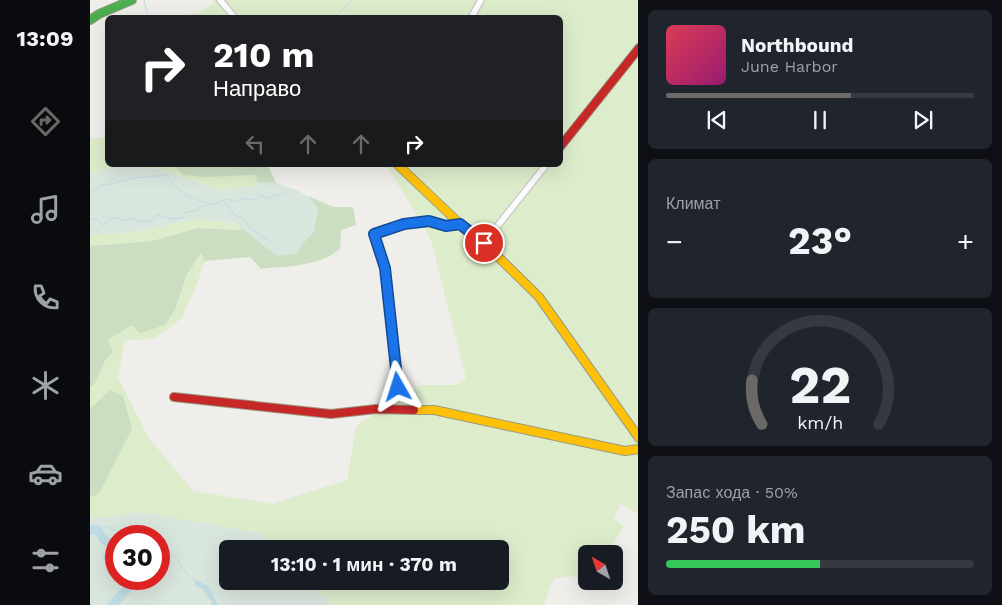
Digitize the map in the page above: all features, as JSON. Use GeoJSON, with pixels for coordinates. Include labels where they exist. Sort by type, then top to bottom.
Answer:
{"type":"FeatureCollection","features":[{"type":"Feature","properties":{"kind":"street"},"geometry":{"type":"LineString","coordinates":[[90,20],[99,14],[132,0]]}},
{"type":"Feature","properties":{"kind":"street"},"geometry":{"type":"LineString","coordinates":[[220,0],[232,15]]}},
{"type":"Feature","properties":{"kind":"street"},"geometry":{"type":"LineString","coordinates":[[472,15],[480,0]]}},
{"type":"Feature","properties":{"kind":"street"},"geometry":{"type":"LineString","coordinates":[[563,143],[638,48]]}},
{"type":"Feature","properties":{"kind":"street"},"geometry":{"type":"LineString","coordinates":[[400,167],[460,224],[484,243],[539,297],[638,438]]}},
{"type":"Feature","properties":{"kind":"street"},"geometry":{"type":"LineString","coordinates":[[484,243],[544,167]]}},
{"type":"Feature","properties":{"kind":"street"},"geometry":{"type":"LineString","coordinates":[[376,409],[391,400],[398,387],[385,268],[374,234],[404,224],[429,221],[446,226],[460,224]]}},
{"type":"Feature","properties":{"kind":"street"},"geometry":{"type":"LineString","coordinates":[[174,397],[330,414],[376,409],[434,410],[625,450],[638,449]]}},
{"type":"Feature","properties":{"kind":"green space"},"geometry":{"type":"Polygon","coordinates":[[[212,0],[638,0],[638,514],[621,504],[613,518],[624,526],[612,545],[578,545],[578,579],[572,576],[555,578],[550,586],[544,605],[332,605],[317,590],[509,590],[509,540],[267,540],[260,533],[90,518],[90,497],[99,494],[110,390],[90,409],[90,388],[95,383],[105,361],[113,352],[107,340],[132,325],[176,308],[186,276],[202,254],[205,261],[182,318],[154,339],[125,340],[118,378],[149,438],[193,491],[272,504],[347,480],[356,426],[421,385],[456,385],[466,378],[431,240],[387,167],[563,167],[563,15],[182,15],[199,13],[214,3],[212,0]]]}},
{"type":"Feature","properties":{"kind":"green space"},"geometry":{"type":"Polygon","coordinates":[[[105,134],[105,167],[116,167],[90,174],[90,138],[102,138],[105,134]]]}},
{"type":"Feature","properties":{"kind":"green space"},"geometry":{"type":"Polygon","coordinates":[[[140,167],[176,167],[226,176],[255,175],[258,186],[218,190],[157,169],[140,167]]]}},
{"type":"Feature","properties":{"kind":"green space"},"geometry":{"type":"Polygon","coordinates":[[[175,167],[268,167],[276,182],[257,182],[255,175],[203,177],[183,175],[175,167]]]}},
{"type":"Feature","properties":{"kind":"green space"},"geometry":{"type":"Polygon","coordinates":[[[308,196],[333,207],[353,207],[356,225],[341,230],[340,249],[331,255],[312,262],[261,269],[250,257],[205,261],[201,254],[186,276],[176,308],[165,325],[140,333],[132,325],[108,340],[113,352],[105,361],[95,383],[90,388],[90,246],[152,241],[197,228],[240,230],[242,228],[277,255],[295,254],[313,233],[318,210],[308,196]]]}},
{"type":"Feature","properties":{"kind":"green space"},"geometry":{"type":"Polygon","coordinates":[[[198,219],[235,223],[242,228],[240,230],[196,228],[152,241],[90,246],[90,235],[131,232],[198,219]]]}},
{"type":"Feature","properties":{"kind":"green space"},"geometry":{"type":"Polygon","coordinates":[[[110,390],[123,396],[132,429],[99,494],[90,497],[90,409],[110,390]]]}},
{"type":"Feature","properties":{"kind":"shaded area"},"geometry":{"type":"Polygon","coordinates":[[[116,167],[157,169],[218,190],[257,186],[257,182],[276,182],[308,196],[318,210],[313,233],[301,245],[296,254],[277,256],[235,223],[198,219],[131,232],[90,235],[90,174],[116,167]]]}},
{"type":"Feature","properties":{"kind":"shaded area"},"geometry":{"type":"Polygon","coordinates":[[[140,512],[260,533],[267,540],[219,540],[219,590],[317,590],[332,605],[218,605],[208,588],[198,582],[195,586],[206,593],[211,605],[90,605],[90,518],[140,512]]]}},
{"type":"Feature","properties":{"kind":"water"},"geometry":{"type":"Polygon","coordinates":[[[195,580],[209,587],[218,605],[211,605],[211,601],[202,589],[195,586],[195,580]]]}},
{"type":"Feature","properties":{"kind":"waterway"},"geometry":{"type":"LineString","coordinates":[[144,0],[147,15]]}},
{"type":"Feature","properties":{"kind":"waterway"},"geometry":{"type":"LineString","coordinates":[[338,15],[352,0]]}},
{"type":"Feature","properties":{"kind":"waterway"},"geometry":{"type":"LineString","coordinates":[[90,193],[101,186],[135,178],[166,175],[180,191],[209,204]]}},
{"type":"Feature","properties":{"kind":"waterway"},"geometry":{"type":"LineString","coordinates":[[90,219],[98,219],[102,225],[115,217],[124,221],[131,218],[140,222],[143,220],[149,222],[157,215],[172,219],[183,218],[184,213],[224,200],[257,199],[260,196],[268,199],[270,196],[284,194],[286,190]]}},
{"type":"Feature","properties":{"kind":"waterway"},"geometry":{"type":"LineString","coordinates":[[223,201],[234,215],[241,217],[252,230],[268,240]]}},
{"type":"Feature","properties":{"kind":"waterway"},"geometry":{"type":"LineString","coordinates":[[97,529],[105,527]]}},
{"type":"Feature","properties":{"kind":"waterway"},"geometry":{"type":"LineString","coordinates":[[90,530],[97,529],[105,540]]}},
{"type":"Feature","properties":{"kind":"waterway"},"geometry":{"type":"LineString","coordinates":[[170,554],[176,558],[191,578],[202,583]]}},
{"type":"Feature","properties":{"kind":"waterway"},"geometry":{"type":"LineString","coordinates":[[112,605],[126,590]]}},
{"type":"Feature","properties":{"kind":"traffic: fast"},"geometry":{"type":"LineString","coordinates":[[90,20],[99,14],[132,0]]}},
{"type":"Feature","properties":{"kind":"traffic: slow"},"geometry":{"type":"LineString","coordinates":[[400,167],[460,224],[484,243],[539,297],[638,437]]}},
{"type":"Feature","properties":{"kind":"traffic: slow"},"geometry":{"type":"LineString","coordinates":[[414,410],[434,410],[625,451],[638,449]]}},
{"type":"Feature","properties":{"kind":"traffic: jam"},"geometry":{"type":"LineString","coordinates":[[563,143],[638,49]]}},
{"type":"Feature","properties":{"kind":"traffic: jam"},"geometry":{"type":"LineString","coordinates":[[174,397],[331,414],[376,409],[414,410]]}},
{"type":"Feature","properties":{"kind":"route"},"geometry":{"type":"LineString","coordinates":[[398,387],[385,268],[374,234],[404,224],[429,221],[446,226],[460,224],[484,243]]}}]}
